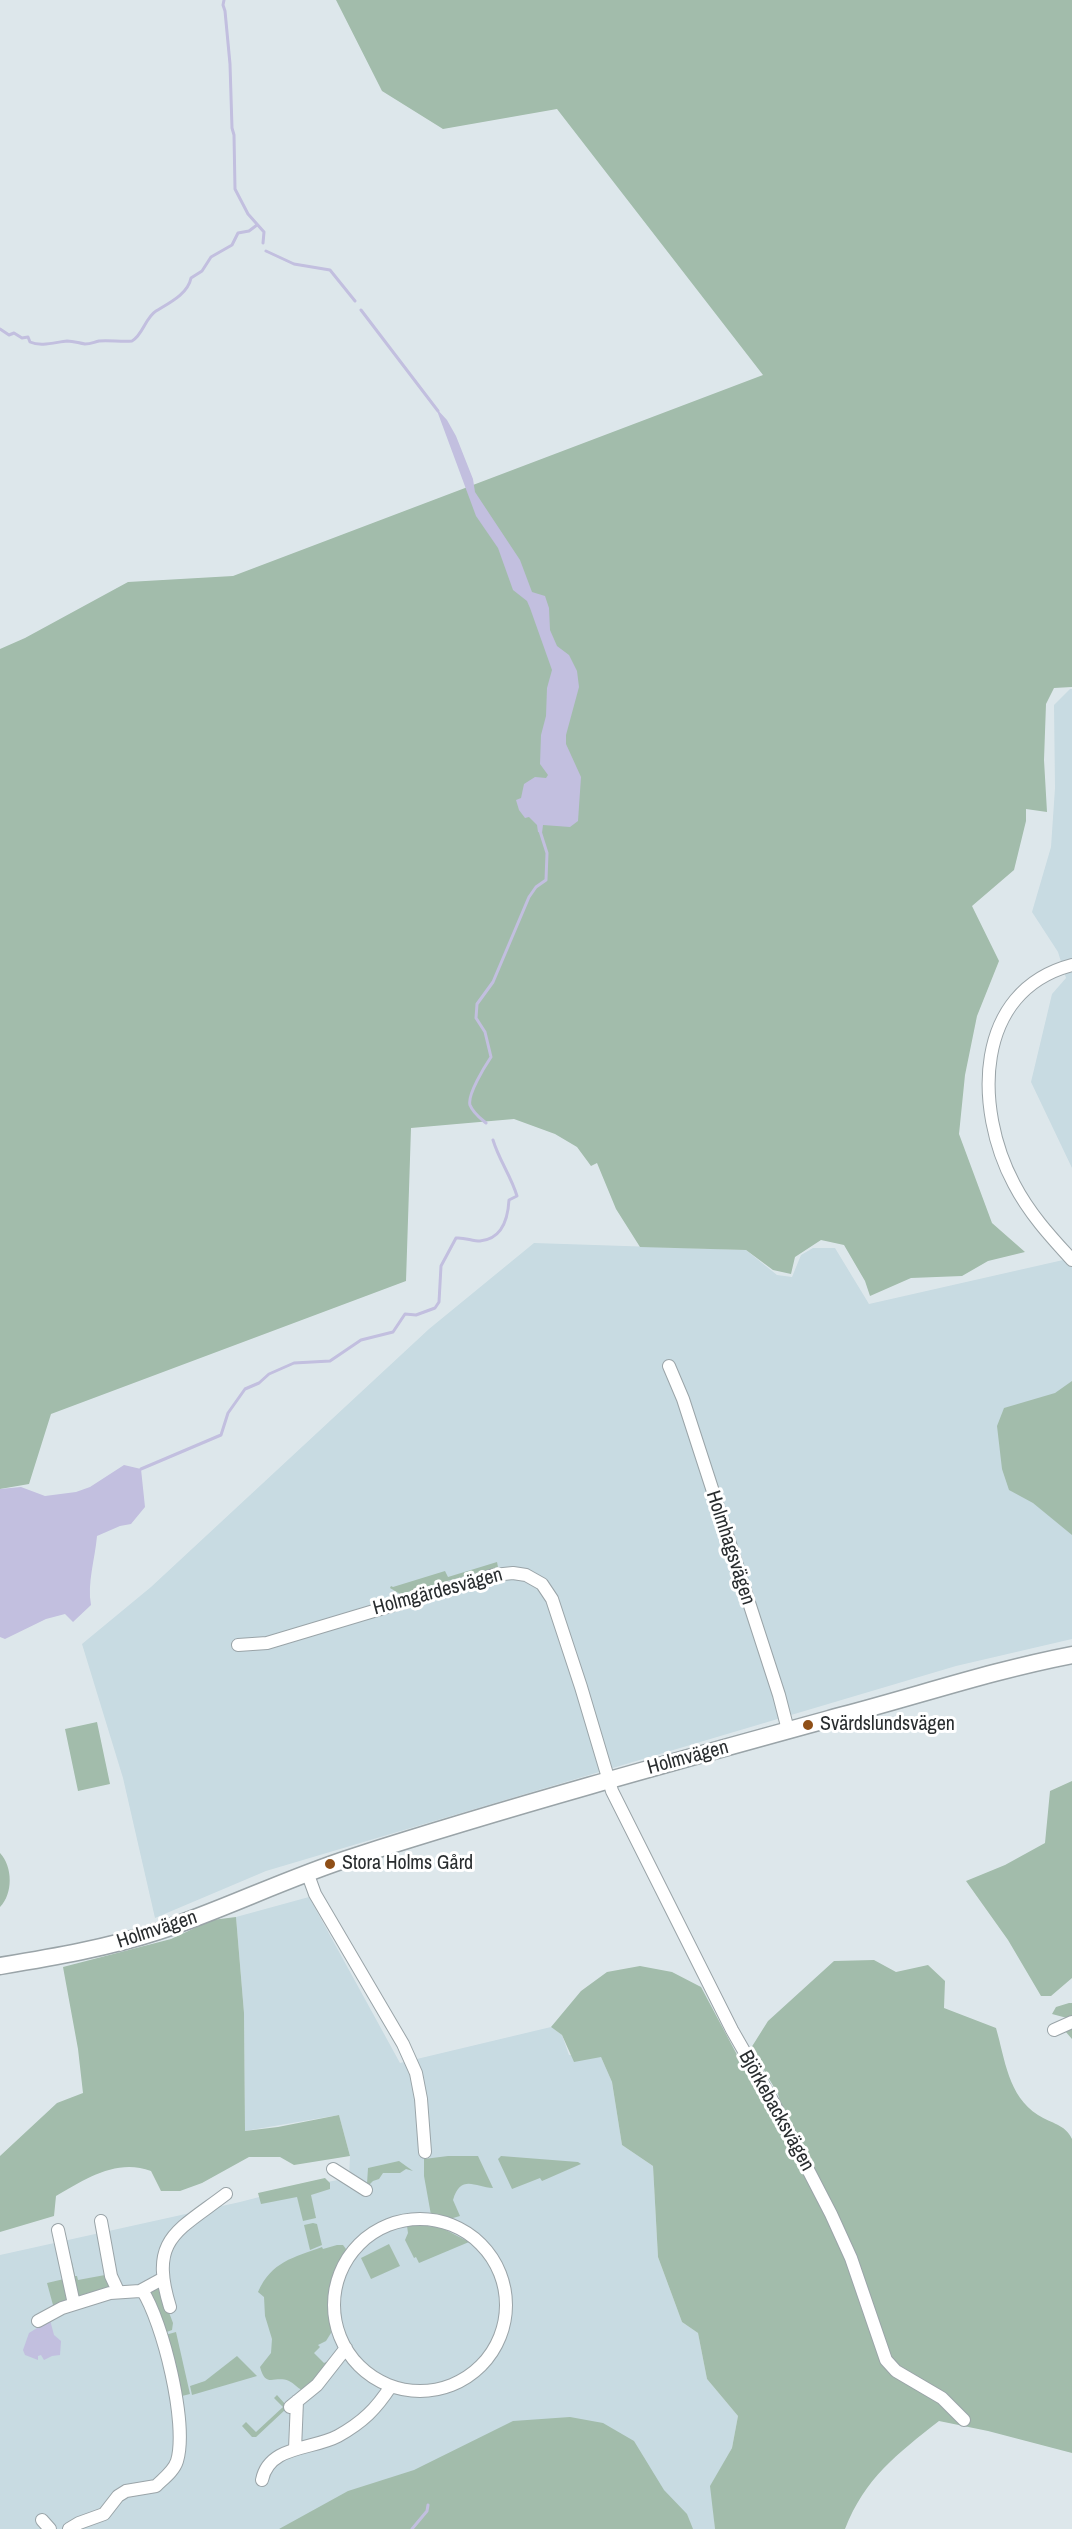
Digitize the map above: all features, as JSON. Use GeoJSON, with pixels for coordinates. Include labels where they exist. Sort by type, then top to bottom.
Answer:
{"type":"FeatureCollection","features":[{"type":"Feature","properties":{"kind":"street"},"geometry":{"type":"LineString","coordinates":[[1072,965],[1038,980],[1018,998],[1000,1025],[993,1042],[988,1073],[989,1108],[996,1140],[1005,1165],[1035,1218],[1072,1260]]}},
{"type":"Feature","properties":{"kind":"street","name":"Holmhagsvägen"},"geometry":{"type":"LineString","coordinates":[[669,1366],[683,1399],[779,1695],[788,1730]]}},
{"type":"Feature","properties":{"kind":"street","name":"Holmgärdesvägen"},"geometry":{"type":"LineString","coordinates":[[238,1645],[267,1643],[481,1577],[508,1573],[526,1575],[542,1584],[555,1608],[610,1779]]}},
{"type":"Feature","properties":{"kind":"street","name":"Holmvägen"},"geometry":{"type":"LineString","coordinates":[[0,1966],[83,1952],[132,1939],[196,1917],[307,1872],[610,1779],[996,1671],[1072,1654]]}},
{"type":"Feature","properties":{"kind":"street","name":"Björkebacksvägen"},"geometry":{"type":"LineString","coordinates":[[610,1779],[612,1791],[732,2030],[783,2120],[831,2214],[850,2258],[886,2360],[896,2371],[942,2398],[964,2420]]}},
{"type":"Feature","properties":{"kind":"street"},"geometry":{"type":"LineString","coordinates":[[307,1872],[315,1894],[403,2044],[416,2073],[421,2099],[425,2152]]}},
{"type":"Feature","properties":{"kind":"street"},"geometry":{"type":"LineString","coordinates":[[1054,2030],[1072,2022]]}},
{"type":"Feature","properties":{"kind":"street"},"geometry":{"type":"LineString","coordinates":[[333,2169],[366,2190]]}},
{"type":"Feature","properties":{"kind":"street"},"geometry":{"type":"LineString","coordinates":[[170,2307],[162,2279],[163,2254],[172,2236],[226,2194]]}},
{"type":"Feature","properties":{"kind":"street"},"geometry":{"type":"LineString","coordinates":[[418,2219],[455,2226],[477,2240],[497,2266],[506,2298],[504,2324],[494,2349],[478,2369],[443,2388],[417,2391],[391,2386],[363,2368],[346,2348],[337,2324],[335,2297],[341,2271],[351,2254],[364,2240],[388,2226],[418,2219]]}},
{"type":"Feature","properties":{"kind":"street"},"geometry":{"type":"LineString","coordinates":[[101,2220],[111,2276],[118,2291]]}},
{"type":"Feature","properties":{"kind":"street"},"geometry":{"type":"LineString","coordinates":[[58,2230],[74,2304]]}},
{"type":"Feature","properties":{"kind":"street"},"geometry":{"type":"LineString","coordinates":[[38,2321],[74,2304],[118,2291],[130,2293],[142,2290],[162,2279]]}},
{"type":"Feature","properties":{"kind":"street"},"geometry":{"type":"LineString","coordinates":[[69,2529],[104,2514],[118,2496],[126,2491],[156,2486],[177,2462],[180,2442],[172,2382],[161,2336],[142,2290]]}},
{"type":"Feature","properties":{"kind":"street"},"geometry":{"type":"LineString","coordinates":[[295,2449],[293,2404],[316,2385],[346,2348]]}},
{"type":"Feature","properties":{"kind":"street"},"geometry":{"type":"LineString","coordinates":[[262,2480],[265,2467],[271,2461],[295,2449],[329,2440],[362,2421],[376,2408],[391,2386]]}},
{"type":"Feature","properties":{"kind":"shaded area"},"geometry":{"type":"Polygon","coordinates":[[[436,408],[447,420],[456,436],[473,479],[475,492],[520,560],[532,592],[545,596],[549,608],[550,630],[557,646],[569,655],[577,671],[579,687],[566,735],[566,744],[581,777],[578,821],[570,827],[543,825],[542,833],[538,832],[537,825],[529,817],[525,818],[519,810],[516,800],[521,798],[524,784],[535,777],[546,778],[548,775],[540,764],[541,735],[546,716],[547,688],[552,670],[527,601],[513,590],[498,548],[476,516],[436,408]]]}},
{"type":"Feature","properties":{"kind":"shaded area"},"geometry":{"type":"Polygon","coordinates":[[[1072,689],[1072,1168],[1031,1082],[1052,994],[1066,978],[1058,952],[1032,912],[1051,847],[1055,788],[1054,705],[1072,689]]]}},
{"type":"Feature","properties":{"kind":"shaded area"},"geometry":{"type":"Polygon","coordinates":[[[534,1243],[746,1250],[777,1275],[792,1277],[801,1255],[813,1248],[835,1248],[869,1304],[1072,1258],[1072,1639],[956,1666],[266,1871],[155,1918],[123,1778],[82,1644],[151,1587],[429,1329],[534,1243]]]}},
{"type":"Feature","properties":{"kind":"shaded area"},"geometry":{"type":"Polygon","coordinates":[[[124,1465],[141,1469],[145,1507],[131,1524],[97,1536],[91,1580],[91,1605],[73,1622],[65,1614],[46,1619],[5,1639],[0,1637],[0,1489],[21,1487],[45,1496],[76,1492],[90,1487],[124,1465]]]}},
{"type":"Feature","properties":{"kind":"shaded area"},"geometry":{"type":"Polygon","coordinates":[[[309,1897],[400,2063],[551,2027],[562,2035],[569,2055],[601,2057],[612,2082],[622,2145],[653,2166],[658,2257],[682,2322],[698,2333],[707,2379],[738,2416],[732,2448],[711,2486],[715,2529],[0,2529],[0,2255],[294,2188],[349,2178],[350,2156],[339,2115],[245,2131],[244,2013],[236,1917],[309,1897]]]}},
{"type":"Feature","properties":{"kind":"shaded area"},"geometry":{"type":"Polygon","coordinates":[[[50,2320],[54,2335],[61,2341],[60,2355],[44,2360],[41,2355],[38,2356],[38,2360],[25,2355],[23,2350],[29,2333],[50,2320]]]}},
{"type":"Feature","properties":{"kind":"green space"},"geometry":{"type":"Polygon","coordinates":[[[336,0],[1072,0],[1072,687],[1054,688],[1046,704],[1044,760],[1047,812],[1026,809],[1026,821],[1014,870],[972,906],[999,961],[977,1016],[965,1075],[959,1134],[992,1223],[1025,1252],[988,1261],[962,1276],[911,1278],[870,1296],[865,1281],[844,1245],[821,1240],[795,1257],[791,1274],[773,1270],[746,1250],[640,1247],[616,1209],[597,1163],[591,1166],[577,1147],[555,1134],[514,1119],[411,1128],[406,1281],[51,1414],[29,1484],[0,1489],[0,649],[25,638],[128,582],[233,576],[763,375],[557,109],[443,129],[382,91],[336,0]]]}},
{"type":"Feature","properties":{"kind":"green space"},"geometry":{"type":"Polygon","coordinates":[[[1072,1381],[1072,1535],[1033,1503],[1009,1490],[1002,1469],[997,1426],[1004,1408],[1055,1393],[1072,1381]]]}},
{"type":"Feature","properties":{"kind":"green space"},"geometry":{"type":"Polygon","coordinates":[[[497,1562],[498,1567],[400,1594],[390,1588],[445,1571],[448,1577],[497,1562]]]}},
{"type":"Feature","properties":{"kind":"green space"},"geometry":{"type":"Polygon","coordinates":[[[97,1722],[110,1784],[78,1791],[65,1729],[97,1722]]]}},
{"type":"Feature","properties":{"kind":"green space"},"geometry":{"type":"Polygon","coordinates":[[[1072,1781],[1072,1978],[1051,1996],[1041,1996],[1008,1940],[966,1881],[1005,1865],[1045,1843],[1050,1791],[1072,1781]]]}},
{"type":"Feature","properties":{"kind":"green space"},"geometry":{"type":"Polygon","coordinates":[[[0,1853],[7,1866],[10,1880],[7,1895],[0,1907],[0,1853]]]}},
{"type":"Feature","properties":{"kind":"green space"},"geometry":{"type":"Polygon","coordinates":[[[236,1917],[244,2013],[245,2131],[339,2115],[350,2156],[294,2165],[280,2157],[249,2157],[202,2183],[180,2191],[161,2191],[151,2171],[126,2167],[114,2169],[90,2177],[56,2196],[54,2216],[0,2232],[0,2156],[57,2103],[83,2093],[78,2049],[63,1967],[171,1939],[212,1920],[236,1917]]]}},
{"type":"Feature","properties":{"kind":"green space"},"geometry":{"type":"Polygon","coordinates":[[[874,1960],[896,1972],[928,1965],[945,1981],[944,2008],[996,2028],[1009,2076],[1020,2098],[1038,2115],[1066,2130],[1072,2139],[1072,2453],[939,2421],[896,2456],[872,2481],[853,2511],[845,2529],[715,2529],[710,2486],[732,2448],[738,2416],[707,2379],[698,2333],[682,2322],[658,2257],[653,2166],[622,2145],[612,2082],[601,2057],[574,2062],[562,2035],[551,2027],[581,1991],[607,1972],[640,1966],[672,1972],[701,1987],[743,2066],[768,2107],[782,2110],[778,2094],[751,2048],[768,2021],[834,1961],[874,1960]]]}},
{"type":"Feature","properties":{"kind":"green space"},"geometry":{"type":"Polygon","coordinates":[[[1072,2003],[1072,2039],[1065,2031],[1067,2018],[1052,2014],[1056,2007],[1072,2003]]]}},
{"type":"Feature","properties":{"kind":"green space"},"geometry":{"type":"Polygon","coordinates":[[[478,2156],[493,2188],[470,2184],[460,2187],[453,2200],[460,2216],[446,2220],[431,2215],[424,2176],[424,2159],[478,2156]]]}},
{"type":"Feature","properties":{"kind":"green space"},"geometry":{"type":"Polygon","coordinates":[[[501,2156],[581,2164],[542,2181],[540,2178],[512,2189],[498,2159],[501,2156]]]}},
{"type":"Feature","properties":{"kind":"green space"},"geometry":{"type":"Polygon","coordinates":[[[399,2161],[413,2171],[406,2169],[400,2173],[383,2173],[379,2179],[367,2184],[368,2168],[399,2161]]]}},
{"type":"Feature","properties":{"kind":"green space"},"geometry":{"type":"Polygon","coordinates":[[[325,2178],[330,2183],[330,2189],[311,2195],[316,2218],[303,2221],[297,2197],[261,2204],[258,2193],[325,2178]]]}},
{"type":"Feature","properties":{"kind":"green space"},"geometry":{"type":"Polygon","coordinates":[[[317,2224],[322,2245],[310,2250],[304,2225],[317,2224]]]}},
{"type":"Feature","properties":{"kind":"green space"},"geometry":{"type":"Polygon","coordinates":[[[407,2226],[442,2228],[469,2242],[419,2263],[405,2240],[408,2233],[407,2226]]]}},
{"type":"Feature","properties":{"kind":"green space"},"geometry":{"type":"Polygon","coordinates":[[[389,2244],[400,2266],[371,2279],[361,2258],[389,2244]]]}},
{"type":"Feature","properties":{"kind":"green space"},"geometry":{"type":"Polygon","coordinates":[[[343,2245],[346,2249],[332,2284],[329,2303],[331,2333],[326,2341],[318,2345],[320,2347],[314,2353],[324,2363],[329,2361],[324,2373],[302,2390],[289,2381],[268,2380],[262,2374],[260,2367],[271,2353],[272,2339],[265,2316],[264,2297],[258,2292],[270,2273],[284,2262],[322,2247],[323,2249],[343,2245]]]}},
{"type":"Feature","properties":{"kind":"green space"},"geometry":{"type":"Polygon","coordinates":[[[72,2262],[78,2280],[105,2275],[112,2286],[78,2298],[68,2263],[72,2262]]]}},
{"type":"Feature","properties":{"kind":"green space"},"geometry":{"type":"Polygon","coordinates":[[[64,2279],[68,2299],[66,2303],[53,2305],[47,2283],[64,2279]]]}},
{"type":"Feature","properties":{"kind":"green space"},"geometry":{"type":"Polygon","coordinates":[[[159,2286],[173,2323],[172,2330],[164,2333],[148,2295],[149,2289],[159,2286]]]}},
{"type":"Feature","properties":{"kind":"green space"},"geometry":{"type":"Polygon","coordinates":[[[176,2332],[190,2394],[178,2397],[165,2335],[176,2332]]]}},
{"type":"Feature","properties":{"kind":"green space"},"geometry":{"type":"Polygon","coordinates":[[[237,2356],[257,2376],[192,2395],[190,2386],[205,2381],[237,2356]]]}},
{"type":"Feature","properties":{"kind":"green space"},"geometry":{"type":"Polygon","coordinates":[[[277,2395],[285,2404],[286,2409],[256,2437],[252,2437],[242,2426],[246,2422],[256,2432],[283,2407],[274,2398],[277,2395]]]}},
{"type":"Feature","properties":{"kind":"green space"},"geometry":{"type":"Polygon","coordinates":[[[570,2417],[603,2423],[634,2441],[664,2490],[687,2514],[693,2529],[279,2529],[348,2491],[414,2470],[513,2421],[570,2417]]]}},
{"type":"Feature","properties":{"kind":"waterway"},"geometry":{"type":"LineString","coordinates":[[224,0],[230,64],[235,189],[248,214],[264,232],[263,243]]}},
{"type":"Feature","properties":{"kind":"waterway"},"geometry":{"type":"LineString","coordinates":[[0,329],[9,335],[14,333],[22,338],[28,337],[30,342],[39,344],[67,341],[85,344],[99,341],[132,341],[139,335],[152,314],[182,293],[191,278],[202,271],[211,257],[232,245],[238,233],[249,231],[257,225]]}},
{"type":"Feature","properties":{"kind":"waterway"},"geometry":{"type":"LineString","coordinates":[[266,251],[294,264],[330,270],[355,301]]}},
{"type":"Feature","properties":{"kind":"waterway"},"geometry":{"type":"LineString","coordinates":[[361,310],[438,411]]}},
{"type":"Feature","properties":{"kind":"waterway"},"geometry":{"type":"LineString","coordinates":[[486,1123],[470,1105],[474,1088],[491,1057],[485,1032],[476,1018],[477,1004],[493,982],[529,897],[536,887],[546,880],[547,853],[540,831]]}},
{"type":"Feature","properties":{"kind":"waterway"},"geometry":{"type":"LineString","coordinates":[[141,1469],[221,1435],[228,1413],[245,1389],[259,1383],[269,1374],[294,1363],[330,1361],[361,1340],[393,1332],[405,1314],[416,1315],[435,1308],[439,1302],[441,1266],[456,1238],[480,1241],[494,1236],[499,1232],[505,1220],[509,1200],[517,1196],[493,1140]]}},
{"type":"Feature","properties":{"kind":"waterway"},"geometry":{"type":"LineString","coordinates":[[412,2529],[427,2511],[428,2505]]}},
{"type":"Feature","properties":{"kind":"place","name":"Svärdslundsvägen"},"geometry":{"type":"Point","coordinates":[808,1725]}},
{"type":"Feature","properties":{"kind":"place","name":"Stora Holms Gård"},"geometry":{"type":"Point","coordinates":[330,1864]}}]}
